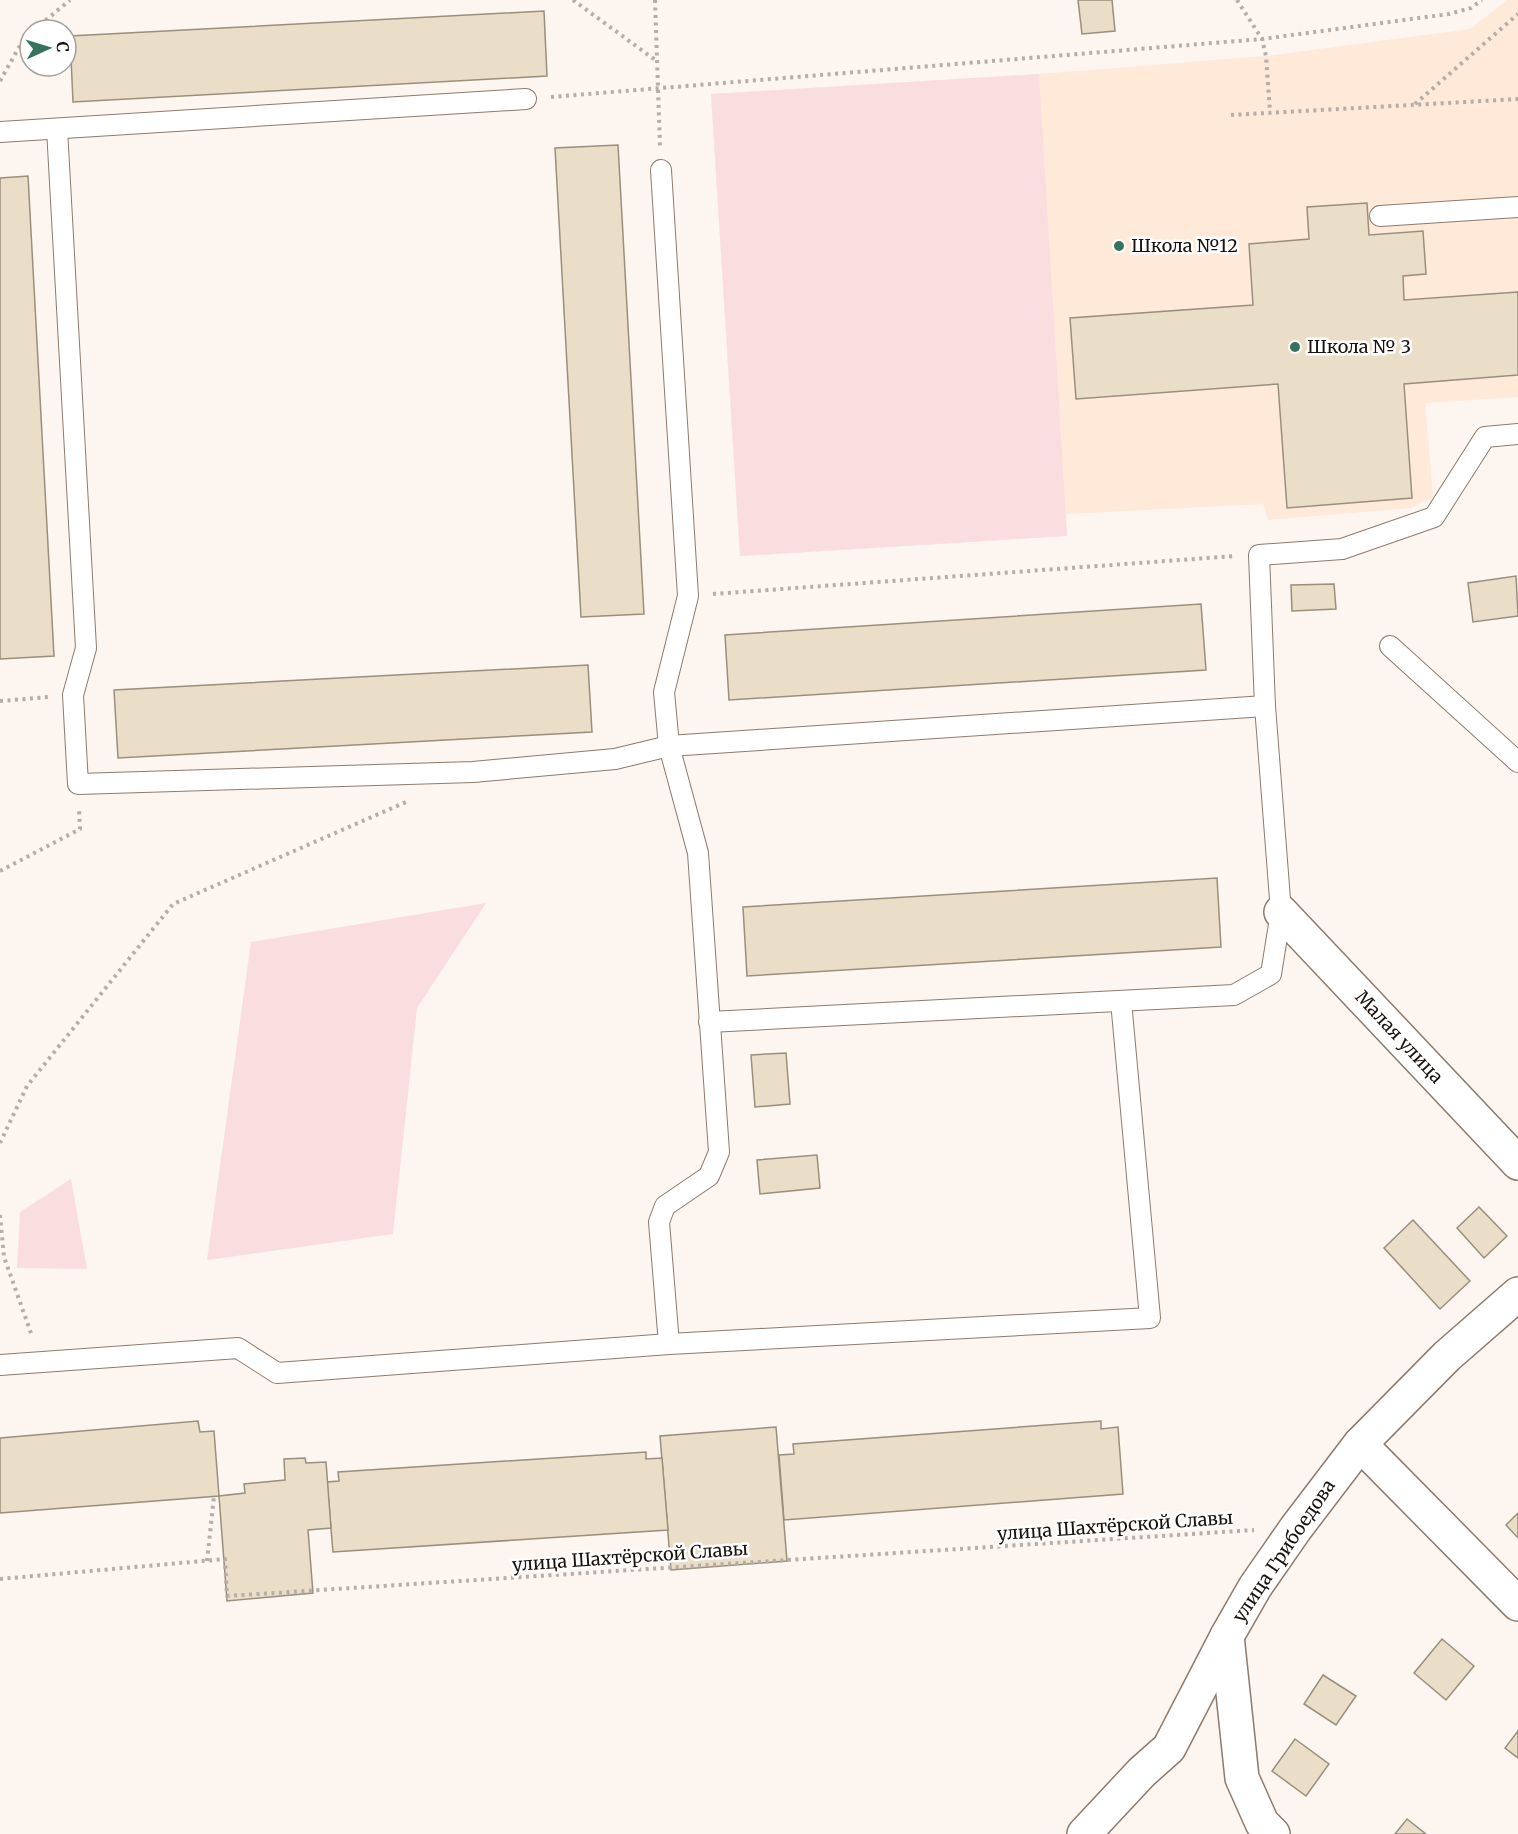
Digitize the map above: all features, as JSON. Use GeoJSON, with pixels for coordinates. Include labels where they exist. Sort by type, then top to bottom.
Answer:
{"type":"FeatureCollection","features":[{"type":"Feature","properties":{"kind":"street","name":"Малая улица"},"geometry":{"type":"LineString","coordinates":[[1281,912],[1518,1163]]}},
{"type":"Feature","properties":{"kind":"street","name":"улица Грибоедова"},"geometry":{"type":"LineString","coordinates":[[1084,1834],[1142,1772],[1168,1748],[1255,1587],[1296,1528],[1360,1444],[1447,1356],[1518,1294]]}},
{"type":"Feature","properties":{"kind":"street"},"geometry":{"type":"LineString","coordinates":[[1360,1444],[1518,1604]]}},
{"type":"Feature","properties":{"kind":"street"},"geometry":{"type":"LineString","coordinates":[[1227,1636],[1242,1778],[1262,1823],[1273,1834]]}},
{"type":"Feature","properties":{"kind":"lane"},"geometry":{"type":"LineString","coordinates":[[0,132],[526,99]]}},
{"type":"Feature","properties":{"kind":"lane"},"geometry":{"type":"LineString","coordinates":[[57,129],[86,648],[73,695],[78,784],[473,772],[615,759],[669,746],[1264,706]]}},
{"type":"Feature","properties":{"kind":"lane"},"geometry":{"type":"LineString","coordinates":[[661,170],[688,596],[664,692],[669,746],[698,853],[718,1152],[709,1176],[665,1206],[659,1222],[669,1344]]}},
{"type":"Feature","properties":{"kind":"lane"},"geometry":{"type":"LineString","coordinates":[[1380,216],[1518,207]]}},
{"type":"Feature","properties":{"kind":"lane"},"geometry":{"type":"LineString","coordinates":[[710,1022],[1234,995],[1271,974],[1281,912],[1264,706],[1259,555],[1342,549],[1434,517],[1485,437],[1518,434]]}},
{"type":"Feature","properties":{"kind":"lane"},"geometry":{"type":"LineString","coordinates":[[1390,646],[1518,762]]}},
{"type":"Feature","properties":{"kind":"lane"},"geometry":{"type":"LineString","coordinates":[[0,1365],[238,1348],[278,1373],[669,1344],[1150,1318],[1121,1001]]}},
{"type":"Feature","properties":{"kind":"path"},"geometry":{"type":"LineString","coordinates":[[48,18],[70,0]]}},
{"type":"Feature","properties":{"kind":"path"},"geometry":{"type":"LineString","coordinates":[[573,0],[658,62]]}},
{"type":"Feature","properties":{"kind":"path"},"geometry":{"type":"LineString","coordinates":[[655,0],[661,170]]}},
{"type":"Feature","properties":{"kind":"path"},"geometry":{"type":"LineString","coordinates":[[1237,0],[1262,39],[1266,56],[1270,112]]}},
{"type":"Feature","properties":{"kind":"path"},"geometry":{"type":"LineString","coordinates":[[526,99],[1262,39],[1449,14],[1471,8],[1482,0]]}},
{"type":"Feature","properties":{"kind":"path"},"geometry":{"type":"LineString","coordinates":[[1415,105],[1518,14]]}},
{"type":"Feature","properties":{"kind":"path"},"geometry":{"type":"LineString","coordinates":[[0,81],[18,49]]}},
{"type":"Feature","properties":{"kind":"path"},"geometry":{"type":"LineString","coordinates":[[1231,115],[1518,99]]}},
{"type":"Feature","properties":{"kind":"path"},"geometry":{"type":"LineString","coordinates":[[688,596],[1259,555]]}},
{"type":"Feature","properties":{"kind":"path"},"geometry":{"type":"LineString","coordinates":[[0,701],[73,695]]}},
{"type":"Feature","properties":{"kind":"path"},"geometry":{"type":"LineString","coordinates":[[0,1143],[27,1086],[173,904],[409,800]]}},
{"type":"Feature","properties":{"kind":"path"},"geometry":{"type":"LineString","coordinates":[[0,871],[80,829]]}},
{"type":"Feature","properties":{"kind":"path"},"geometry":{"type":"LineString","coordinates":[[0,1215],[4,1257],[42,1362]]}},
{"type":"Feature","properties":{"kind":"path"},"geometry":{"type":"LineString","coordinates":[[0,1579],[207,1561],[214,1496]]}},
{"type":"Feature","properties":{"kind":"path","name":"улица Шахтёрской Славы"},"geometry":{"type":"LineString","coordinates":[[207,1561],[225,1559],[227,1596],[1296,1528]]}},
{"type":"Feature","properties":{"kind":"shaded area","name":"Школа №12"},"geometry":{"type":"Polygon","coordinates":[[[1507,0],[1518,0],[1518,397],[1425,403],[1433,497],[1411,508],[1268,520],[1263,504],[1066,514],[1067,536],[740,556],[711,94],[1039,74],[1266,56],[1470,29],[1507,0]]]}},
{"type":"Feature","properties":{"kind":"shaded area"},"geometry":{"type":"Polygon","coordinates":[[[1039,74],[1067,536],[740,556],[711,94],[1039,74]]]}},
{"type":"Feature","properties":{"kind":"shaded area"},"geometry":{"type":"Polygon","coordinates":[[[486,903],[417,1008],[393,1234],[207,1260],[251,942],[486,903]]]}},
{"type":"Feature","properties":{"kind":"shaded area"},"geometry":{"type":"Polygon","coordinates":[[[71,1179],[87,1269],[17,1268],[20,1212],[71,1179]]]}},
{"type":"Feature","properties":{"kind":"building"},"geometry":{"type":"Polygon","coordinates":[[[1078,0],[1112,0],[1115,31],[1082,34],[1078,0]]]}},
{"type":"Feature","properties":{"kind":"building"},"geometry":{"type":"Polygon","coordinates":[[[544,11],[547,76],[73,102],[72,78],[78,78],[78,36],[544,11]]]}},
{"type":"Feature","properties":{"kind":"building"},"geometry":{"type":"Polygon","coordinates":[[[618,145],[644,614],[581,617],[555,148],[618,145]]]}},
{"type":"Feature","properties":{"kind":"building"},"geometry":{"type":"Polygon","coordinates":[[[28,176],[54,656],[0,659],[0,178],[28,176]]]}},
{"type":"Feature","properties":{"kind":"building","name":"Школа № 3"},"geometry":{"type":"Polygon","coordinates":[[[1367,203],[1369,235],[1423,231],[1426,274],[1403,276],[1404,300],[1518,292],[1518,375],[1404,384],[1412,498],[1287,508],[1278,384],[1076,399],[1070,318],[1253,305],[1249,244],[1309,239],[1307,207],[1367,203]]]}},
{"type":"Feature","properties":{"kind":"building"},"geometry":{"type":"Polygon","coordinates":[[[1516,576],[1518,616],[1473,622],[1468,583],[1516,576]]]}},
{"type":"Feature","properties":{"kind":"building"},"geometry":{"type":"Polygon","coordinates":[[[1334,584],[1336,609],[1292,611],[1291,585],[1334,584]]]}},
{"type":"Feature","properties":{"kind":"building"},"geometry":{"type":"Polygon","coordinates":[[[1201,604],[1206,670],[729,700],[725,635],[1201,604]]]}},
{"type":"Feature","properties":{"kind":"building"},"geometry":{"type":"Polygon","coordinates":[[[588,665],[592,732],[118,758],[114,690],[588,665]]]}},
{"type":"Feature","properties":{"kind":"building"},"geometry":{"type":"Polygon","coordinates":[[[1217,878],[1221,947],[747,976],[743,907],[1217,878]]]}},
{"type":"Feature","properties":{"kind":"building"},"geometry":{"type":"Polygon","coordinates":[[[786,1053],[790,1104],[755,1107],[751,1055],[786,1053]]]}},
{"type":"Feature","properties":{"kind":"building"},"geometry":{"type":"Polygon","coordinates":[[[817,1155],[820,1188],[760,1194],[757,1160],[817,1155]]]}},
{"type":"Feature","properties":{"kind":"building"},"geometry":{"type":"Polygon","coordinates":[[[1479,1207],[1507,1236],[1484,1258],[1457,1228],[1479,1207]]]}},
{"type":"Feature","properties":{"kind":"building"},"geometry":{"type":"Polygon","coordinates":[[[1413,1220],[1470,1281],[1440,1309],[1384,1248],[1413,1220]]]}},
{"type":"Feature","properties":{"kind":"building"},"geometry":{"type":"Polygon","coordinates":[[[198,1421],[200,1432],[214,1431],[219,1496],[0,1513],[0,1438],[198,1421]]]}},
{"type":"Feature","properties":{"kind":"building"},"geometry":{"type":"Polygon","coordinates":[[[1101,1421],[1101,1429],[1118,1427],[1123,1494],[784,1520],[779,1455],[794,1454],[793,1444],[1101,1421]]]}},
{"type":"Feature","properties":{"kind":"building"},"geometry":{"type":"Polygon","coordinates":[[[776,1427],[787,1561],[671,1570],[660,1436],[776,1427]]]}},
{"type":"Feature","properties":{"kind":"building"},"geometry":{"type":"Polygon","coordinates":[[[646,1452],[646,1459],[662,1458],[668,1530],[333,1552],[327,1482],[339,1481],[338,1472],[646,1452]]]}},
{"type":"Feature","properties":{"kind":"building"},"geometry":{"type":"Polygon","coordinates":[[[305,1458],[306,1463],[326,1462],[331,1528],[308,1530],[313,1593],[227,1601],[219,1496],[245,1493],[244,1484],[285,1480],[284,1459],[305,1458]]]}},
{"type":"Feature","properties":{"kind":"building"},"geometry":{"type":"Polygon","coordinates":[[[1518,1513],[1518,1538],[1506,1525],[1518,1513]]]}},
{"type":"Feature","properties":{"kind":"building"},"geometry":{"type":"Polygon","coordinates":[[[1442,1639],[1474,1666],[1446,1700],[1414,1673],[1442,1639]]]}},
{"type":"Feature","properties":{"kind":"building"},"geometry":{"type":"Polygon","coordinates":[[[1323,1675],[1356,1696],[1336,1725],[1304,1704],[1323,1675]]]}},
{"type":"Feature","properties":{"kind":"building"},"geometry":{"type":"Polygon","coordinates":[[[1518,1731],[1518,1758],[1505,1748],[1518,1731]]]}},
{"type":"Feature","properties":{"kind":"building"},"geometry":{"type":"Polygon","coordinates":[[[1295,1739],[1329,1764],[1306,1796],[1272,1771],[1295,1739]]]}},
{"type":"Feature","properties":{"kind":"building"},"geometry":{"type":"Polygon","coordinates":[[[1407,1819],[1426,1834],[1395,1834],[1407,1819]]]}},
{"type":"Feature","properties":{"kind":"place","name":"Школа №12"},"geometry":{"type":"Point","coordinates":[1119,246]}},
{"type":"Feature","properties":{"kind":"place","name":"Школа № 3"},"geometry":{"type":"Point","coordinates":[1295,347]}}]}
